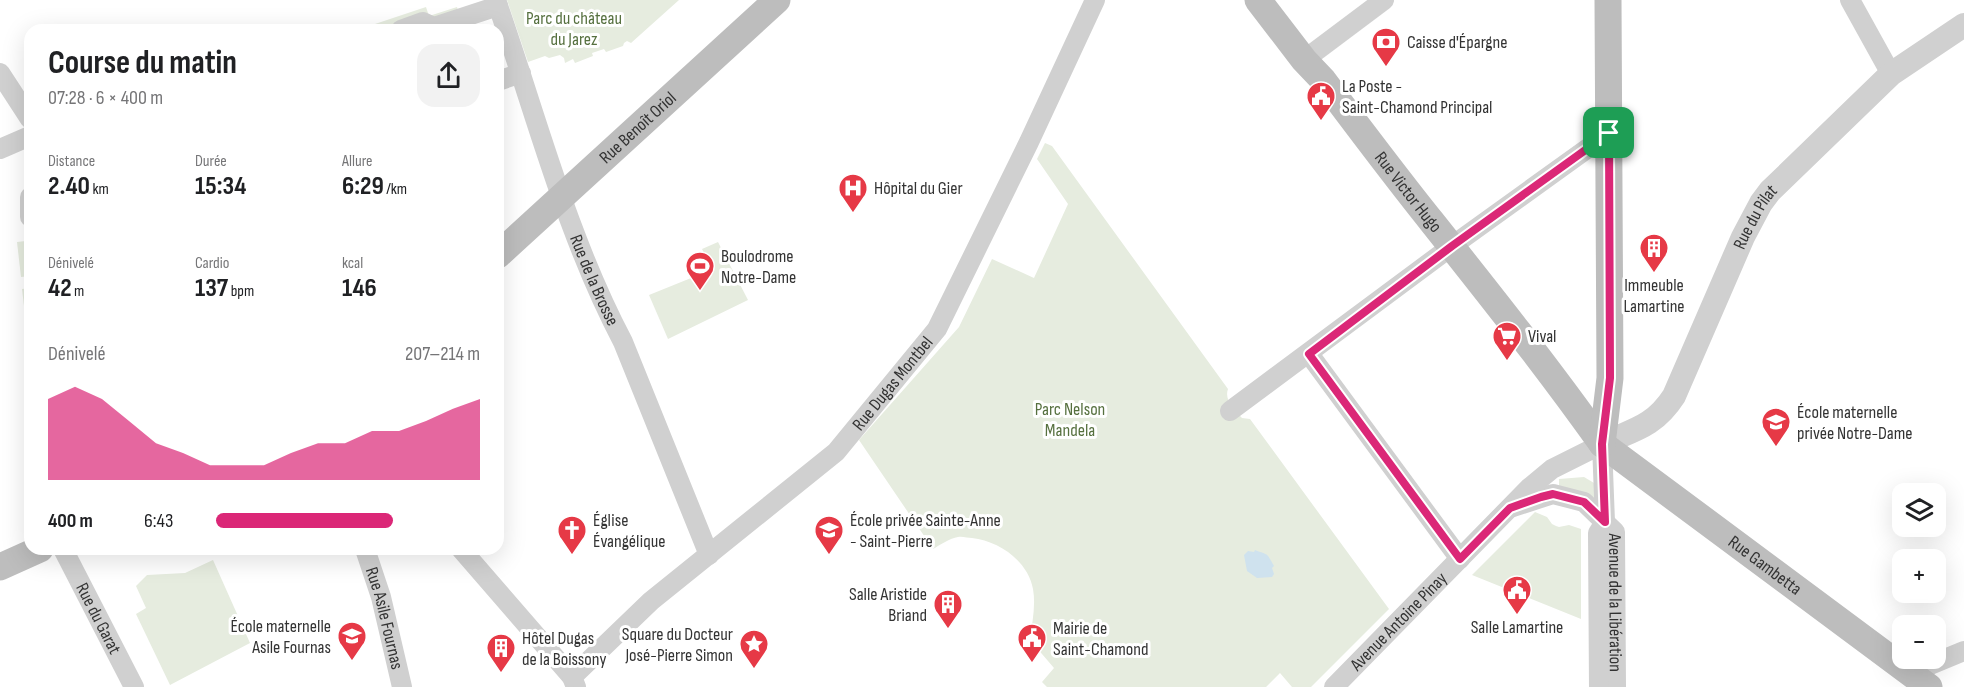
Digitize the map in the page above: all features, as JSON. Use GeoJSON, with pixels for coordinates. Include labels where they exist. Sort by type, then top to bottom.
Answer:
{"type":"FeatureCollection","features":[{"type":"Feature","properties":{"kind":"main road","name":"Rue Benoît Oriol"},"geometry":{"type":"LineString","coordinates":[[504,250],[777,0]]}},
{"type":"Feature","properties":{"kind":"main road","name":"Rue Victor Hugo"},"geometry":{"type":"LineString","coordinates":[[1258,0],[1452,246],[1602,444]]}},
{"type":"Feature","properties":{"kind":"main road","name":"Avenue de la Libération"},"geometry":{"type":"LineString","coordinates":[[1602,444],[1610,378],[1608,0]]}},
{"type":"Feature","properties":{"kind":"main road","name":"Rue Gambetta"},"geometry":{"type":"LineString","coordinates":[[1602,444],[1923,682]]}},
{"type":"Feature","properties":{"kind":"main road"},"geometry":{"type":"LineString","coordinates":[[0,567],[27,555]]}},
{"type":"Feature","properties":{"kind":"street","name":"Rue Dugas Montbel"},"geometry":{"type":"LineString","coordinates":[[574,682],[651,601],[836,452],[937,329],[1095,0]]}},
{"type":"Feature","properties":{"kind":"street"},"geometry":{"type":"LineString","coordinates":[[1304,60],[1384,0]]}},
{"type":"Feature","properties":{"kind":"street"},"geometry":{"type":"LineString","coordinates":[[1850,0],[1892,74]]}},
{"type":"Feature","properties":{"kind":"street","name":"Rue de la Brosse"},"geometry":{"type":"LineString","coordinates":[[496,3],[504,24]]}},
{"type":"Feature","properties":{"kind":"street"},"geometry":{"type":"LineString","coordinates":[[442,24],[496,3]]}},
{"type":"Feature","properties":{"kind":"street","name":"Rue de la Brosse"},"geometry":{"type":"LineString","coordinates":[[504,25],[579,242],[612,323],[623,342],[709,555]]}},
{"type":"Feature","properties":{"kind":"street","name":"Rue du Pilat"},"geometry":{"type":"LineString","coordinates":[[1602,444],[1652,422],[1664,411],[1674,396],[1743,237],[1761,203],[1786,174],[1892,74],[1962,31]]}},
{"type":"Feature","properties":{"kind":"street"},"geometry":{"type":"LineString","coordinates":[[0,73],[24,110]]}},
{"type":"Feature","properties":{"kind":"street"},"geometry":{"type":"LineString","coordinates":[[504,79],[521,73]]}},
{"type":"Feature","properties":{"kind":"street"},"geometry":{"type":"LineString","coordinates":[[1230,411],[1609,133]]}},
{"type":"Feature","properties":{"kind":"street"},"geometry":{"type":"LineString","coordinates":[[0,149],[24,139]]}},
{"type":"Feature","properties":{"kind":"street"},"geometry":{"type":"LineString","coordinates":[[1309,354],[1460,559]]}},
{"type":"Feature","properties":{"kind":"street","name":"Avenue Antoine Pinay"},"geometry":{"type":"LineString","coordinates":[[1334,687],[1528,488],[1552,469],[1602,444]]}},
{"type":"Feature","properties":{"kind":"street","name":"Avenue de la Libération"},"geometry":{"type":"LineString","coordinates":[[1599,687],[1598,533],[1605,522],[1602,444]]}},
{"type":"Feature","properties":{"kind":"street"},"geometry":{"type":"LineString","coordinates":[[1510,508],[1553,494],[1584,502],[1605,522]]}},
{"type":"Feature","properties":{"kind":"street","name":"Avenue de la Libération"},"geometry":{"type":"LineString","coordinates":[[1605,522],[1615,532],[1616,687]]}},
{"type":"Feature","properties":{"kind":"street","name":"Rue du Garat"},"geometry":{"type":"LineString","coordinates":[[66,555],[134,687]]}},
{"type":"Feature","properties":{"kind":"street","name":"Rue Asile Fournas"},"geometry":{"type":"LineString","coordinates":[[367,555],[381,597],[402,687]]}},
{"type":"Feature","properties":{"kind":"street"},"geometry":{"type":"LineString","coordinates":[[466,555],[574,682]]}},
{"type":"Feature","properties":{"kind":"street"},"geometry":{"type":"LineString","coordinates":[[1923,682],[1930,665],[1964,651]]}},
{"type":"Feature","properties":{"kind":"green space","name":"Parc du château du Jarez"},"geometry":{"type":"Polygon","coordinates":[[[507,0],[679,0],[631,43],[627,41],[623,46],[606,52],[604,49],[592,53],[593,56],[575,63],[573,59],[565,63],[564,58],[560,55],[549,58],[545,56],[528,62],[507,0]]]}},
{"type":"Feature","properties":{"kind":"green space"},"geometry":{"type":"Polygon","coordinates":[[[426,7],[429,16],[457,7],[462,24],[375,24],[426,7]]]}},
{"type":"Feature","properties":{"kind":"green space","name":"Parc Nelson Mandela"},"geometry":{"type":"Polygon","coordinates":[[[1045,143],[1052,146],[1228,389],[1227,397],[1233,408],[1242,418],[1250,419],[1389,609],[1311,687],[1292,687],[1280,673],[1266,687],[1047,687],[1042,682],[1054,668],[1030,640],[1034,595],[1030,579],[1019,561],[992,543],[963,537],[948,540],[933,549],[859,440],[959,327],[992,259],[1034,278],[1068,204],[1037,159],[1045,143]]]}},
{"type":"Feature","properties":{"kind":"green space"},"geometry":{"type":"Polygon","coordinates":[[[24,241],[24,277],[21,277],[17,242],[24,241]]]}},
{"type":"Feature","properties":{"kind":"green space","name":"Boulodrome Notre-Dame"},"geometry":{"type":"Polygon","coordinates":[[[718,242],[748,300],[668,339],[649,295],[696,276],[691,261],[705,255],[702,249],[718,242]]]}},
{"type":"Feature","properties":{"kind":"green space"},"geometry":{"type":"Polygon","coordinates":[[[1584,477],[1594,483],[1595,499],[1559,488],[1559,479],[1584,477]]]}},
{"type":"Feature","properties":{"kind":"green space"},"geometry":{"type":"Polygon","coordinates":[[[1535,512],[1547,517],[1556,526],[1569,525],[1581,529],[1581,619],[1472,575],[1535,512]]]}},
{"type":"Feature","properties":{"kind":"green space"},"geometry":{"type":"Polygon","coordinates":[[[213,560],[250,643],[170,685],[136,614],[146,608],[136,586],[147,575],[185,573],[213,560]]]}},
{"type":"Feature","properties":{"kind":"water"},"geometry":{"type":"Polygon","coordinates":[[[1255,550],[1270,558],[1274,566],[1272,577],[1257,578],[1247,571],[1244,555],[1248,551],[1254,552],[1255,550]]]}},
{"type":"Feature","properties":{"kind":"place","name":"Caisse d'Épargne"},"geometry":{"type":"Point","coordinates":[1386,68]}},
{"type":"Feature","properties":{"kind":"place","name":"La Poste - Saint-Chamond Principal"},"geometry":{"type":"Point","coordinates":[1321,122]}},
{"type":"Feature","properties":{"kind":"place","name":"Hôpital du Gier"},"geometry":{"type":"Point","coordinates":[853,214]}},
{"type":"Feature","properties":{"kind":"place","name":"Immeuble Lamartine"},"geometry":{"type":"Point","coordinates":[1654,274]}},
{"type":"Feature","properties":{"kind":"place","name":"Boulodrome Notre-Dame"},"geometry":{"type":"Point","coordinates":[700,292]}},
{"type":"Feature","properties":{"kind":"place","name":"Vival"},"geometry":{"type":"Point","coordinates":[1507,362]}},
{"type":"Feature","properties":{"kind":"place","name":"École maternelle privée Notre-Dame"},"geometry":{"type":"Point","coordinates":[1776,448]}},
{"type":"Feature","properties":{"kind":"place","name":"Église Évangélique"},"geometry":{"type":"Point","coordinates":[572,556]}},
{"type":"Feature","properties":{"kind":"place","name":"École privée Sainte-Anne - Saint-Pierre"},"geometry":{"type":"Point","coordinates":[829,556]}},
{"type":"Feature","properties":{"kind":"place","name":"Salle Lamartine"},"geometry":{"type":"Point","coordinates":[1517,616]}},
{"type":"Feature","properties":{"kind":"place","name":"Salle Aristide Briand"},"geometry":{"type":"Point","coordinates":[948,630]}},
{"type":"Feature","properties":{"kind":"place","name":"École maternelle Asile Fournas"},"geometry":{"type":"Point","coordinates":[352,662]}},
{"type":"Feature","properties":{"kind":"place","name":"Mairie de Saint-Chamond"},"geometry":{"type":"Point","coordinates":[1032,664]}},
{"type":"Feature","properties":{"kind":"place","name":"Square du Docteur José-Pierre Simon"},"geometry":{"type":"Point","coordinates":[754,670]}},
{"type":"Feature","properties":{"kind":"place","name":"Hôtel Dugas de la Boissony"},"geometry":{"type":"Point","coordinates":[501,674]}},
{"type":"Feature","properties":{"kind":"route"},"geometry":{"type":"LineString","coordinates":[[1609,133],[1610,378],[1602,444],[1605,522],[1584,502],[1553,494],[1541,497],[1510,508],[1460,559],[1309,354],[1452,246],[1609,133]]}}]}
